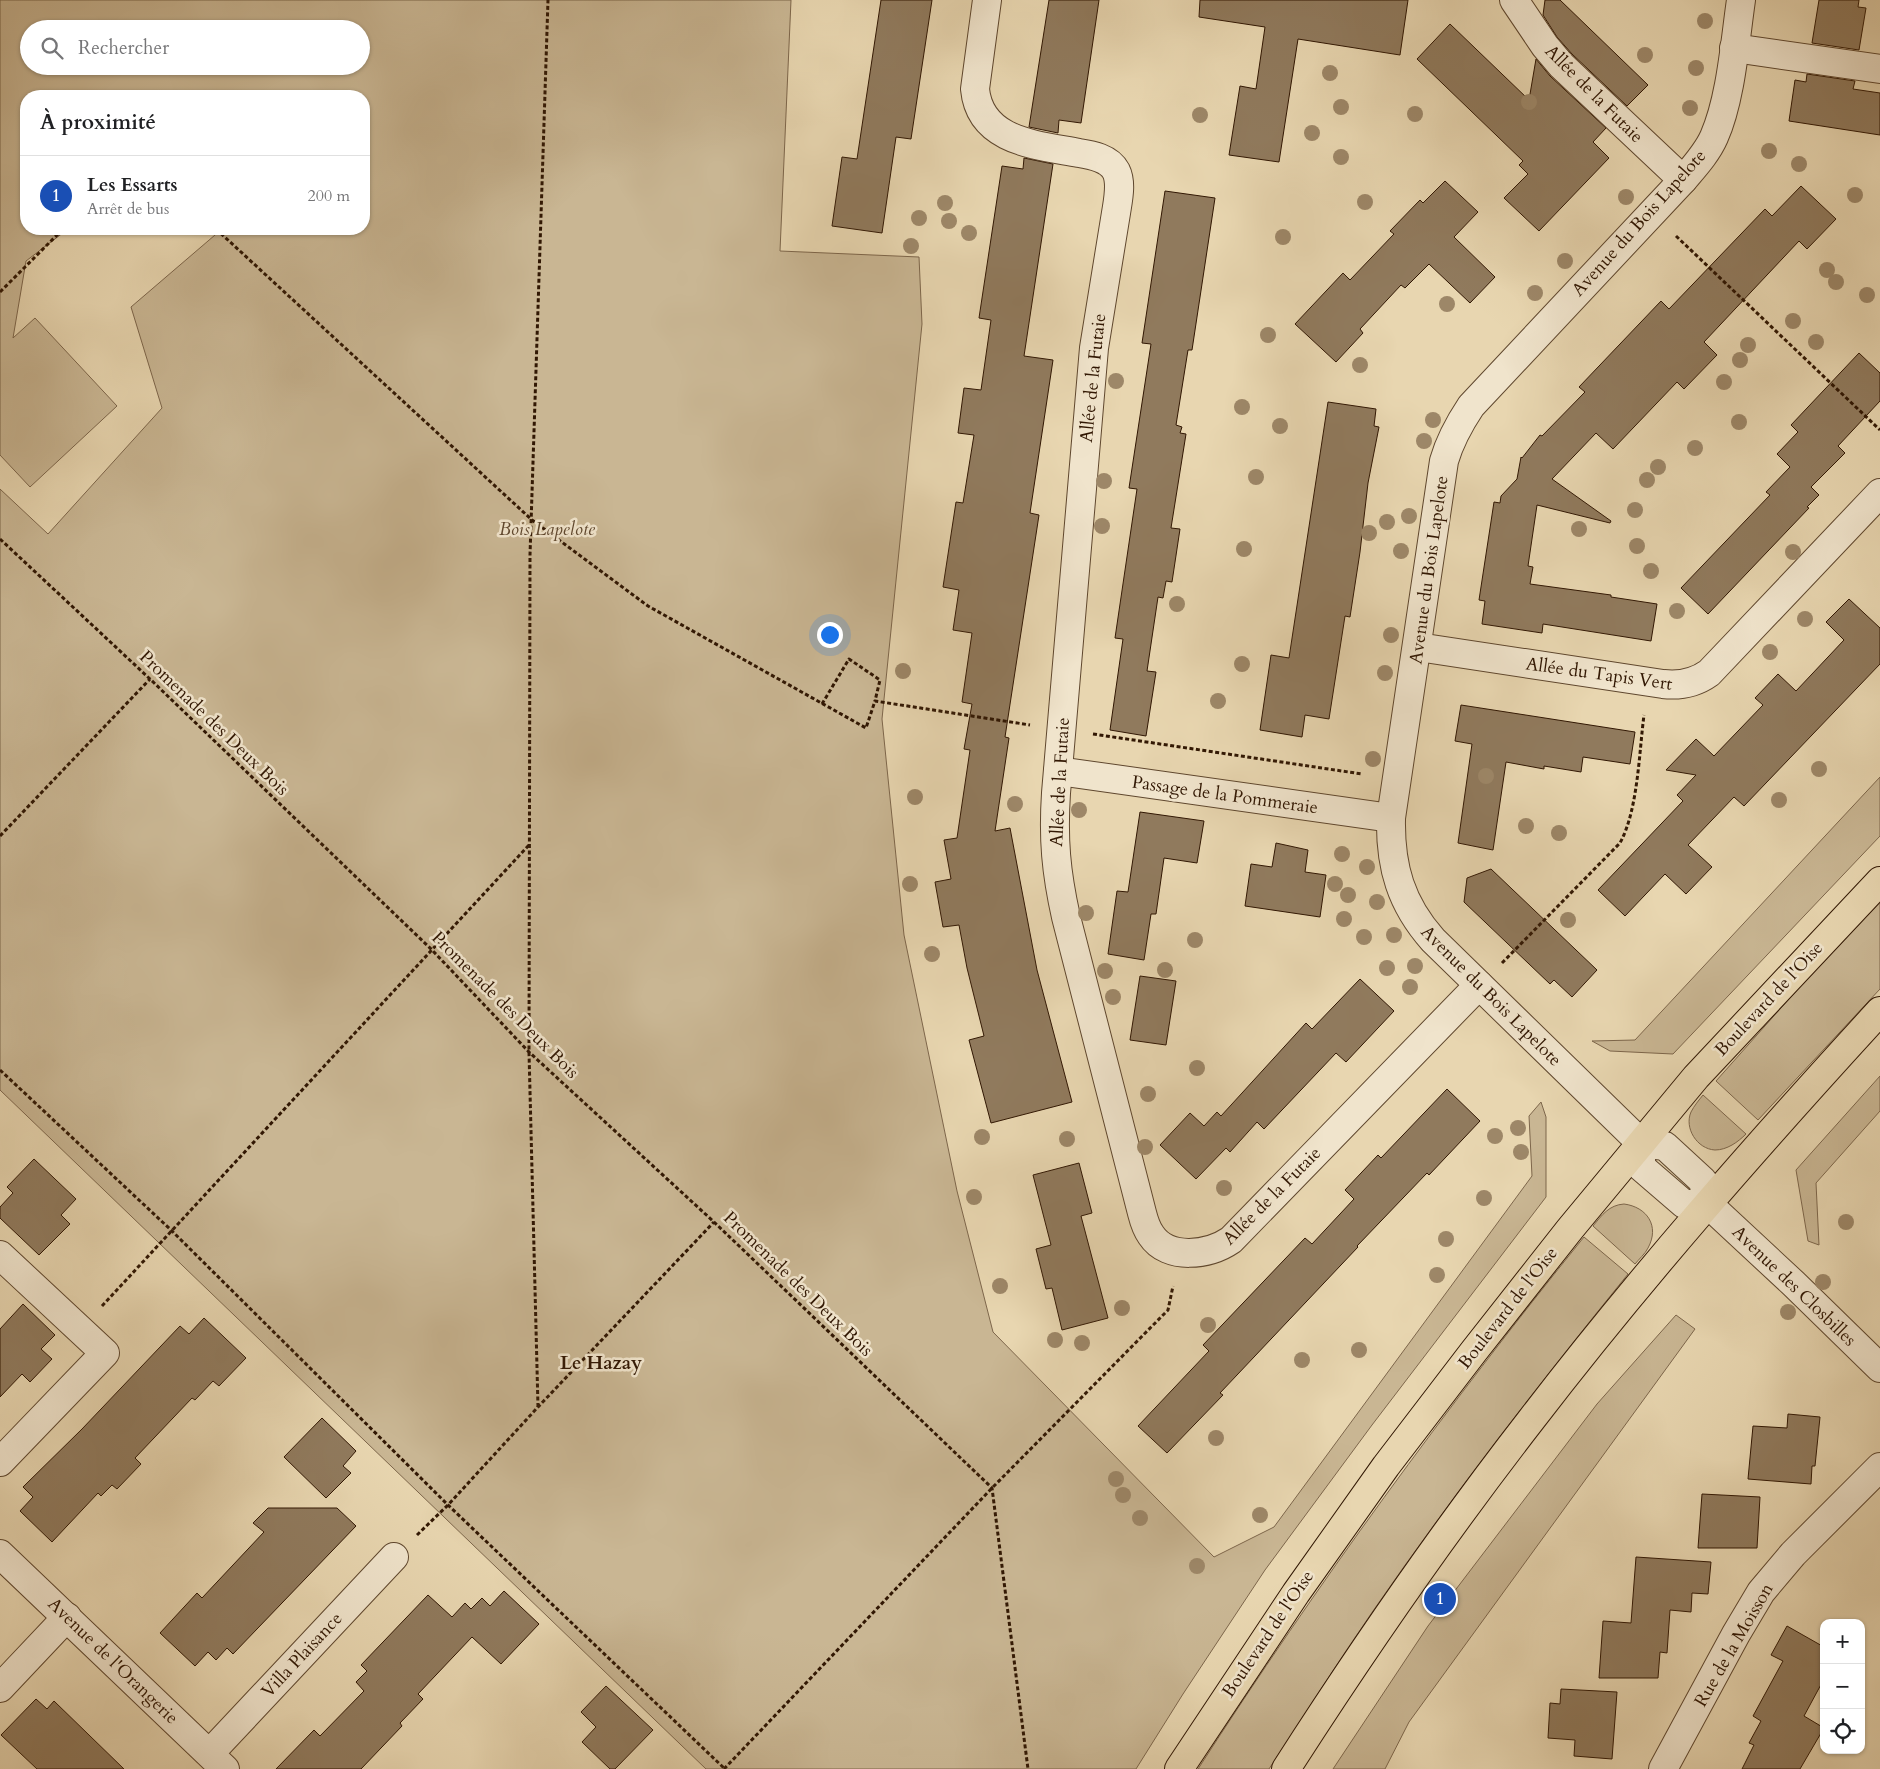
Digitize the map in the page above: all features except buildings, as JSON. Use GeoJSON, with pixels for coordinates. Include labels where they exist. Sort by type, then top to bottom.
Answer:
{"type":"FeatureCollection","features":[{"type":"Feature","properties":{"kind":"main road","name":"Boulevard de l'Oise"},"geometry":{"type":"LineString","coordinates":[[1179,1769],[1296,1593],[1386,1466],[1498,1320],[1641,1142],[1696,1078],[1880,881]]}},
{"type":"Feature","properties":{"kind":"main road"},"geometry":{"type":"LineString","coordinates":[[1286,1769],[1374,1636],[1482,1485],[1591,1344],[1708,1204],[1880,1011]]}},
{"type":"Feature","properties":{"kind":"street","name":"Allée de la Futaie"},"geometry":{"type":"LineString","coordinates":[[987,0],[975,89],[976,98],[983,116],[992,126],[1014,138],[1103,160],[1116,170],[1118,185],[1116,213],[1094,348],[1054,821],[1056,858],[1066,917],[1142,1213],[1151,1236],[1164,1247],[1197,1254],[1211,1251],[1231,1240],[1479,985]]}},
{"type":"Feature","properties":{"kind":"street","name":"Allée de la Futaie"},"geometry":{"type":"LineString","coordinates":[[1514,0],[1545,46],[1561,64],[1683,180]]}},
{"type":"Feature","properties":{"kind":"street","name":"Avenue du Bois Lapelote"},"geometry":{"type":"LineString","coordinates":[[1641,1142],[1433,940],[1418,923],[1404,898],[1397,877],[1393,854],[1392,818],[1444,461],[1449,444],[1470,406],[1683,180],[1704,154],[1717,130],[1725,103],[1741,0]]}},
{"type":"Feature","properties":{"kind":"street"},"geometry":{"type":"LineString","coordinates":[[1734,48],[1880,69]]}},
{"type":"Feature","properties":{"kind":"street","name":"Allée du Tapis Vert"},"geometry":{"type":"LineString","coordinates":[[1418,647],[1649,683],[1680,685],[1698,680],[1709,673],[1880,493]]}},
{"type":"Feature","properties":{"kind":"street","name":"Passage de la Pommeraie"},"geometry":{"type":"LineString","coordinates":[[1058,771],[1392,818]]}},
{"type":"Feature","properties":{"kind":"street"},"geometry":{"type":"LineString","coordinates":[[1641,1142],[1665,1146],[1703,1181],[1708,1204]]}},
{"type":"Feature","properties":{"kind":"street","name":"Avenue des Closbilles"},"geometry":{"type":"LineString","coordinates":[[1708,1204],[1880,1368]]}},
{"type":"Feature","properties":{"kind":"street"},"geometry":{"type":"LineString","coordinates":[[0,1255],[105,1353],[0,1462]]}},
{"type":"Feature","properties":{"kind":"street","name":"Rue de la Moisson"},"geometry":{"type":"LineString","coordinates":[[1663,1769],[1736,1634],[1762,1592],[1793,1554],[1880,1467]]}},
{"type":"Feature","properties":{"kind":"street","name":"Avenue de l'Orangerie"},"geometry":{"type":"LineString","coordinates":[[0,1554],[218,1761]]}},
{"type":"Feature","properties":{"kind":"street","name":"Villa Plaisance"},"geometry":{"type":"LineString","coordinates":[[218,1761],[394,1557]]}},
{"type":"Feature","properties":{"kind":"street"},"geometry":{"type":"LineString","coordinates":[[0,1688],[67,1617]]}},
{"type":"Feature","properties":{"kind":"path"},"geometry":{"type":"LineString","coordinates":[[538,1407],[529,1052],[530,555],[548,0]]}},
{"type":"Feature","properties":{"kind":"path"},"geometry":{"type":"LineString","coordinates":[[0,292],[57,235]]}},
{"type":"Feature","properties":{"kind":"path"},"geometry":{"type":"LineString","coordinates":[[223,235],[532,520],[648,606],[822,704],[866,728],[880,680],[849,659],[822,704]]}},
{"type":"Feature","properties":{"kind":"path"},"geometry":{"type":"LineString","coordinates":[[1675,235],[1880,430]]}},
{"type":"Feature","properties":{"kind":"path","name":"Promenade des Deux Bois"},"geometry":{"type":"LineString","coordinates":[[0,539],[432,950],[529,1052],[714,1222],[992,1488]]}},
{"type":"Feature","properties":{"kind":"path"},"geometry":{"type":"LineString","coordinates":[[0,836],[150,680]]}},
{"type":"Feature","properties":{"kind":"path"},"geometry":{"type":"LineString","coordinates":[[1500,965],[1620,842],[1626,831],[1633,805],[1649,683]]}},
{"type":"Feature","properties":{"kind":"path"},"geometry":{"type":"LineString","coordinates":[[875,701],[1362,774]]}},
{"type":"Feature","properties":{"kind":"path"},"geometry":{"type":"LineString","coordinates":[[80,1330],[529,845]]}},
{"type":"Feature","properties":{"kind":"path"},"geometry":{"type":"LineString","coordinates":[[0,1070],[171,1230],[448,1505],[725,1769],[992,1488],[1168,1310],[1174,1281]]}},
{"type":"Feature","properties":{"kind":"path"},"geometry":{"type":"LineString","coordinates":[[394,1557],[448,1505],[538,1407],[714,1222]]}},
{"type":"Feature","properties":{"kind":"path"},"geometry":{"type":"LineString","coordinates":[[992,1488],[1028,1769]]}},
{"type":"Feature","properties":{"kind":"green space","name":"Bois Lapelote"},"geometry":{"type":"Polygon","coordinates":[[[0,0],[791,0],[780,251],[919,257],[922,324],[882,719],[904,935],[957,1191],[993,1332],[1214,1557],[1274,1527],[1532,1176],[1529,1116],[1541,1102],[1546,1117],[1546,1197],[1372,1425],[1265,1570],[1136,1769],[706,1769],[0,1090],[0,489],[48,534],[162,408],[131,307],[215,235],[370,235],[370,90],[20,90],[20,235],[60,235],[26,261],[13,338],[35,318],[117,406],[30,487],[0,455],[0,0]]]}},
{"type":"Feature","properties":{"kind":"green space"},"geometry":{"type":"Polygon","coordinates":[[[1880,777],[1880,836],[1673,1054],[1610,1051],[1592,1041],[1635,1040],[1880,777]]]}},
{"type":"Feature","properties":{"kind":"green space"},"geometry":{"type":"Polygon","coordinates":[[[1880,902],[1880,989],[1758,1120],[1716,1081],[1797,990],[1880,902]]]}},
{"type":"Feature","properties":{"kind":"green space"},"geometry":{"type":"Polygon","coordinates":[[[1880,1076],[1880,1111],[1816,1183],[1819,1245],[1808,1241],[1796,1170],[1880,1076]]]}},
{"type":"Feature","properties":{"kind":"green space"},"geometry":{"type":"Polygon","coordinates":[[[1703,1095],[1746,1134],[1732,1145],[1719,1150],[1709,1149],[1698,1142],[1691,1131],[1689,1118],[1692,1110],[1703,1095]]]}},
{"type":"Feature","properties":{"kind":"green space"},"geometry":{"type":"Polygon","coordinates":[[[1624,1204],[1645,1213],[1652,1225],[1653,1232],[1648,1248],[1635,1264],[1593,1226],[1610,1208],[1624,1204]]]}},
{"type":"Feature","properties":{"kind":"green space"},"geometry":{"type":"Polygon","coordinates":[[[1584,1237],[1628,1274],[1465,1482],[1403,1568],[1269,1769],[1198,1769],[1336,1564],[1432,1432],[1584,1237]]]}},
{"type":"Feature","properties":{"kind":"green space"},"geometry":{"type":"Polygon","coordinates":[[[1676,1315],[1695,1329],[1409,1722],[1385,1769],[1333,1769],[1428,1626],[1597,1404],[1676,1315]]]}},
{"type":"Feature","properties":{"kind":"place","name":"Les Essarts"},"geometry":{"type":"Point","coordinates":[1440,1599]}},
{"type":"Feature","properties":{"kind":"district","name":"Le Hazay"},"geometry":{"type":"Point","coordinates":[601,1363]}}]}
